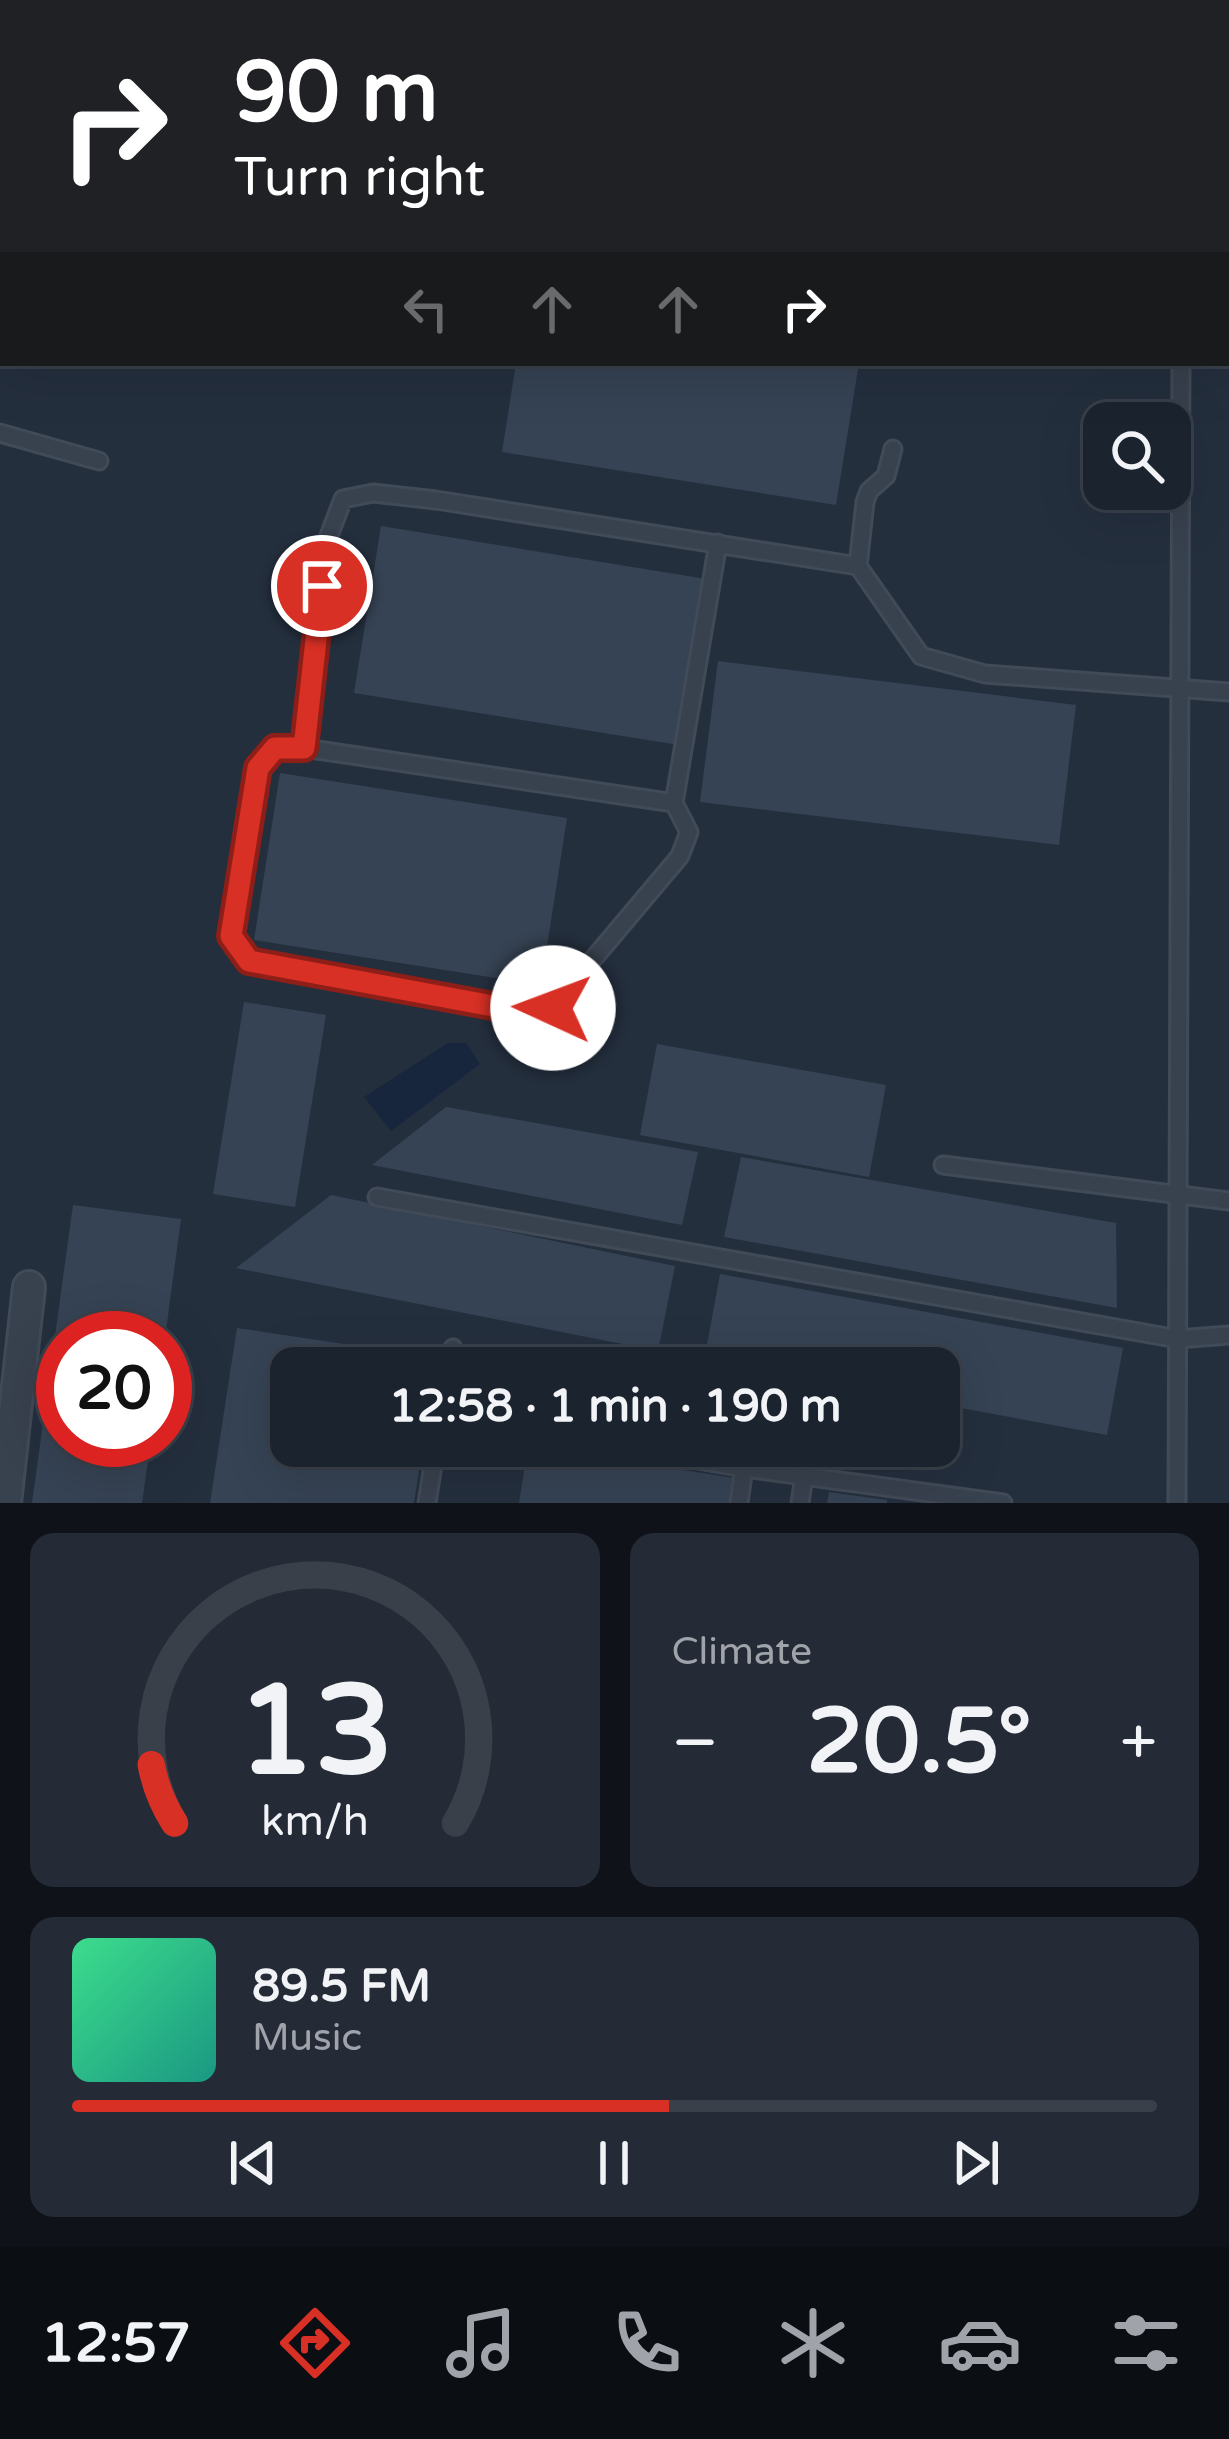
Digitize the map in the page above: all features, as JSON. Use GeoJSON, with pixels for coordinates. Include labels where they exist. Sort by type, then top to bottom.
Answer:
{"type":"FeatureCollection","features":[{"type":"Feature","properties":{"kind":"street"},"geometry":{"type":"LineString","coordinates":[[5,1503],[29,1287]]}},
{"type":"Feature","properties":{"kind":"lane"},"geometry":{"type":"LineString","coordinates":[[1177,1503],[1181,366]]}},
{"type":"Feature","properties":{"kind":"lane"},"geometry":{"type":"LineString","coordinates":[[0,434],[99,461]]}},
{"type":"Feature","properties":{"kind":"lane"},"geometry":{"type":"LineString","coordinates":[[893,449],[886,476],[869,491],[865,502],[858,566],[921,656],[986,674],[1229,692]]}},
{"type":"Feature","properties":{"kind":"lane"},"geometry":{"type":"LineString","coordinates":[[304,748],[327,542],[343,499],[373,493],[436,500],[858,566]]}},
{"type":"Feature","properties":{"kind":"lane"},"geometry":{"type":"LineString","coordinates":[[674,803],[304,748],[275,748],[258,768],[231,936],[249,961],[531,1013],[553,1008],[680,856],[689,832],[674,803],[718,543]]}},
{"type":"Feature","properties":{"kind":"lane"},"geometry":{"type":"LineString","coordinates":[[943,1165],[1229,1201]]}},
{"type":"Feature","properties":{"kind":"lane"},"geometry":{"type":"LineString","coordinates":[[376,1197],[1178,1339],[1229,1335]]}},
{"type":"Feature","properties":{"kind":"lane"},"geometry":{"type":"LineString","coordinates":[[427,1503],[433,1467]]}},
{"type":"Feature","properties":{"kind":"lane"},"geometry":{"type":"LineString","coordinates":[[738,1467],[1003,1503]]}},
{"type":"Feature","properties":{"kind":"lane"},"geometry":{"type":"LineString","coordinates":[[739,1503],[744,1468]]}},
{"type":"Feature","properties":{"kind":"lane"},"geometry":{"type":"LineString","coordinates":[[800,1503],[804,1476]]}},
{"type":"Feature","properties":{"kind":"water"},"geometry":{"type":"Polygon","coordinates":[[[448,1043],[466,1043],[480,1064],[391,1131],[364,1097],[448,1043]]]}},
{"type":"Feature","properties":{"kind":"building"},"geometry":{"type":"Polygon","coordinates":[[[516,366],[859,366],[836,505],[502,452],[516,366]]]}},
{"type":"Feature","properties":{"kind":"building"},"geometry":{"type":"Polygon","coordinates":[[[381,526],[706,579],[679,745],[354,693],[381,526]]]}},
{"type":"Feature","properties":{"kind":"building"},"geometry":{"type":"Polygon","coordinates":[[[718,661],[1076,705],[1059,845],[700,802],[718,661]]]}},
{"type":"Feature","properties":{"kind":"building"},"geometry":{"type":"Polygon","coordinates":[[[280,773],[567,818],[541,985],[254,940],[280,773]]]}},
{"type":"Feature","properties":{"kind":"building"},"geometry":{"type":"Polygon","coordinates":[[[244,1002],[326,1015],[295,1207],[213,1194],[244,1002]]]}},
{"type":"Feature","properties":{"kind":"building"},"geometry":{"type":"Polygon","coordinates":[[[657,1044],[886,1085],[869,1177],[640,1135],[657,1044]]]}},
{"type":"Feature","properties":{"kind":"building"},"geometry":{"type":"Polygon","coordinates":[[[446,1107],[698,1152],[682,1225],[372,1165],[446,1107]]]}},
{"type":"Feature","properties":{"kind":"building"},"geometry":{"type":"Polygon","coordinates":[[[741,1157],[1116,1223],[1117,1308],[724,1237],[741,1157]]]}},
{"type":"Feature","properties":{"kind":"building"},"geometry":{"type":"Polygon","coordinates":[[[331,1195],[675,1266],[659,1347],[638,1347],[236,1268],[331,1195]]]}},
{"type":"Feature","properties":{"kind":"building"},"geometry":{"type":"Polygon","coordinates":[[[73,1205],[181,1219],[169,1311],[58,1311],[73,1205]]]}},
{"type":"Feature","properties":{"kind":"building"},"geometry":{"type":"Polygon","coordinates":[[[720,1274],[1123,1348],[1107,1435],[960,1408],[960,1347],[707,1347],[720,1274]]]}},
{"type":"Feature","properties":{"kind":"building"},"geometry":{"type":"Polygon","coordinates":[[[237,1328],[364,1347],[270,1347],[270,1467],[420,1467],[414,1503],[210,1503],[237,1328]]]}},
{"type":"Feature","properties":{"kind":"building"},"geometry":{"type":"Polygon","coordinates":[[[37,1467],[147,1467],[142,1503],[32,1503],[37,1467]]]}},
{"type":"Feature","properties":{"kind":"building"},"geometry":{"type":"Polygon","coordinates":[[[525,1467],[664,1467],[735,1478],[732,1503],[519,1503],[525,1467]]]}},
{"type":"Feature","properties":{"kind":"building"},"geometry":{"type":"Polygon","coordinates":[[[829,1492],[887,1500],[887,1503],[827,1503],[829,1492]]]}},
{"type":"Feature","properties":{"kind":"route"},"geometry":{"type":"LineString","coordinates":[[322,586],[304,748],[275,748],[258,768],[231,936],[249,961],[531,1013],[553,1008]]}}]}
